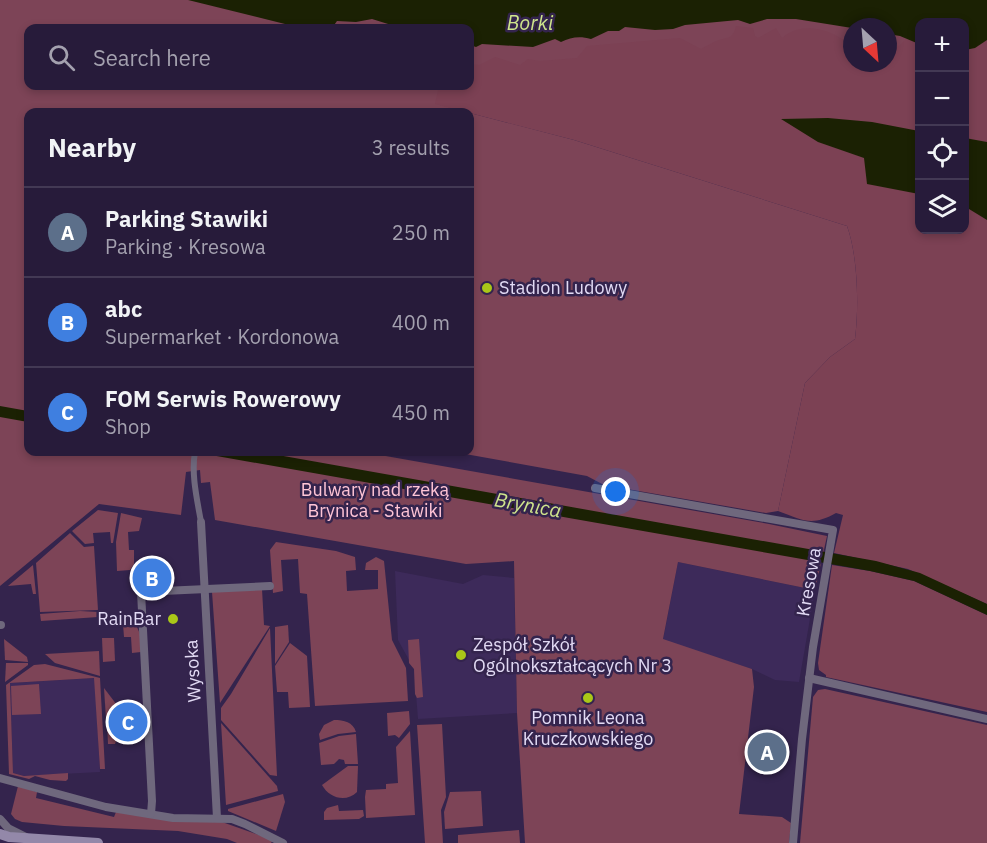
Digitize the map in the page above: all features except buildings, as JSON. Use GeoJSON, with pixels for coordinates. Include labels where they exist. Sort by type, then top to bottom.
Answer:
{"type":"FeatureCollection","features":[{"type":"Feature","properties":{"kind":"main road"},"geometry":{"type":"LineString","coordinates":[[4,837],[98,843]]}},
{"type":"Feature","properties":{"kind":"street"},"geometry":{"type":"LineString","coordinates":[[194,456],[196,490],[201,522]]}},
{"type":"Feature","properties":{"kind":"street","name":"Kresowa"},"geometry":{"type":"LineString","coordinates":[[595,488],[833,530],[809,678],[793,843]]}},
{"type":"Feature","properties":{"kind":"street","name":"Wysoka"},"geometry":{"type":"LineString","coordinates":[[201,522],[217,818]]}},
{"type":"Feature","properties":{"kind":"street"},"geometry":{"type":"LineString","coordinates":[[151,814],[141,592],[270,586]]}},
{"type":"Feature","properties":{"kind":"street"},"geometry":{"type":"LineString","coordinates":[[809,678],[987,719]]}},
{"type":"Feature","properties":{"kind":"street"},"geometry":{"type":"LineString","coordinates":[[0,778],[73,799],[173,818],[232,819],[283,843]]}},
{"type":"Feature","properties":{"kind":"street"},"geometry":{"type":"LineString","coordinates":[[0,819],[8,828],[30,839]]}},
{"type":"Feature","properties":{"kind":"shaded area"},"geometry":{"type":"Polygon","coordinates":[[[736,26],[753,28],[758,38],[776,28],[782,38],[805,28],[822,30],[843,40],[843,72],[897,72],[897,45],[906,39],[915,42],[915,130],[834,118],[782,119],[818,142],[864,158],[867,184],[915,193],[915,234],[969,234],[969,209],[987,220],[987,604],[908,569],[834,553],[843,515],[836,513],[820,520],[807,521],[778,511],[805,383],[830,357],[855,339],[857,282],[851,238],[847,226],[574,140],[474,114],[474,108],[450,108],[435,104],[438,90],[474,90],[474,64],[479,65],[495,57],[520,65],[528,59],[540,61],[577,58],[587,46],[680,38],[701,49],[734,33],[736,26]]]}},
{"type":"Feature","properties":{"kind":"shaded area"},"geometry":{"type":"Polygon","coordinates":[[[987,40],[987,142],[969,139],[969,49],[987,40]]]}},
{"type":"Feature","properties":{"kind":"shaded area"},"geometry":{"type":"Polygon","coordinates":[[[678,562],[815,590],[799,682],[775,680],[752,669],[663,640],[678,562]]]}},
{"type":"Feature","properties":{"kind":"shaded area"},"geometry":{"type":"Polygon","coordinates":[[[832,565],[914,581],[987,615],[987,712],[826,677],[819,670],[818,663],[832,565]]]}},
{"type":"Feature","properties":{"kind":"shaded area","name":"Zespół Szkół Ogólnokształcących Nr 3"},"geometry":{"type":"Polygon","coordinates":[[[395,571],[463,584],[483,575],[514,578],[517,713],[418,719],[414,669],[398,640],[395,571]]]}},
{"type":"Feature","properties":{"kind":"shaded area"},"geometry":{"type":"Polygon","coordinates":[[[95,678],[100,772],[24,776],[13,773],[10,683],[95,678]]]}},
{"type":"Feature","properties":{"kind":"green space","name":"Bulwary nad rzeką Brynica - Stawiki"},"geometry":{"type":"Polygon","coordinates":[[[0,0],[987,0],[987,251],[930,234],[969,234],[969,18],[915,18],[915,229],[770,186],[474,113],[474,108],[452,108],[436,104],[452,108],[24,108],[24,456],[386,456],[827,536],[815,590],[678,562],[663,639],[752,669],[754,687],[739,814],[782,817],[791,823],[789,843],[525,843],[517,713],[514,561],[466,564],[215,520],[210,482],[201,483],[200,470],[186,472],[181,515],[99,504],[0,586],[0,0]]]}},
{"type":"Feature","properties":{"kind":"green space"},"geometry":{"type":"Polygon","coordinates":[[[474,114],[574,140],[847,226],[851,238],[857,282],[855,339],[830,357],[805,383],[778,511],[766,513],[604,485],[587,476],[474,456],[474,114]]]}},
{"type":"Feature","properties":{"kind":"green space"},"geometry":{"type":"Polygon","coordinates":[[[98,510],[118,513],[113,543],[111,543],[110,532],[93,533],[94,543],[85,544],[72,531],[98,510]]]}},
{"type":"Feature","properties":{"kind":"green space"},"geometry":{"type":"Polygon","coordinates":[[[121,513],[142,518],[139,531],[128,532],[129,550],[134,550],[134,564],[130,570],[117,571],[116,542],[121,513]]]}},
{"type":"Feature","properties":{"kind":"green space"},"geometry":{"type":"Polygon","coordinates":[[[70,533],[84,547],[94,546],[98,610],[40,612],[36,563],[70,533]]]}},
{"type":"Feature","properties":{"kind":"green space"},"geometry":{"type":"Polygon","coordinates":[[[276,542],[336,551],[355,557],[356,570],[346,571],[347,591],[378,589],[378,570],[365,570],[366,563],[376,557],[384,561],[392,640],[406,668],[408,701],[315,706],[307,594],[300,593],[298,559],[281,560],[283,591],[273,593],[270,550],[276,542]]]}},
{"type":"Feature","properties":{"kind":"green space"},"geometry":{"type":"Polygon","coordinates":[[[33,565],[36,594],[33,594],[31,584],[8,586],[33,565]]]}},
{"type":"Feature","properties":{"kind":"green space"},"geometry":{"type":"Polygon","coordinates":[[[262,589],[264,625],[270,626],[220,703],[212,592],[262,589]]]}},
{"type":"Feature","properties":{"kind":"green space"},"geometry":{"type":"Polygon","coordinates":[[[98,612],[98,617],[41,621],[40,614],[98,612]]]}},
{"type":"Feature","properties":{"kind":"green space"},"geometry":{"type":"Polygon","coordinates":[[[123,624],[137,627],[140,634],[141,652],[132,653],[131,637],[124,637],[123,624]]]}},
{"type":"Feature","properties":{"kind":"green space"},"geometry":{"type":"Polygon","coordinates":[[[288,625],[289,642],[275,664],[275,627],[288,625]]]}},
{"type":"Feature","properties":{"kind":"green space"},"geometry":{"type":"Polygon","coordinates":[[[270,628],[277,776],[270,775],[221,720],[221,708],[270,628]]]}},
{"type":"Feature","properties":{"kind":"green space"},"geometry":{"type":"Polygon","coordinates":[[[102,638],[114,638],[115,661],[103,662],[102,638]]]}},
{"type":"Feature","properties":{"kind":"green space"},"geometry":{"type":"Polygon","coordinates":[[[4,639],[27,657],[28,662],[5,660],[4,639]]]}},
{"type":"Feature","properties":{"kind":"green space"},"geometry":{"type":"Polygon","coordinates":[[[419,639],[423,697],[417,698],[414,669],[409,663],[408,640],[419,639]]]}},
{"type":"Feature","properties":{"kind":"green space"},"geometry":{"type":"Polygon","coordinates":[[[290,643],[307,656],[310,707],[289,708],[288,692],[277,692],[275,666],[290,643]]]}},
{"type":"Feature","properties":{"kind":"green space"},"geometry":{"type":"Polygon","coordinates":[[[99,651],[100,676],[55,663],[45,654],[99,651]]]}},
{"type":"Feature","properties":{"kind":"green space"},"geometry":{"type":"Polygon","coordinates":[[[6,663],[28,663],[28,665],[5,682],[6,663]]]}},
{"type":"Feature","properties":{"kind":"green space"},"geometry":{"type":"Polygon","coordinates":[[[45,664],[100,678],[105,769],[100,769],[94,678],[10,683],[13,773],[24,776],[68,773],[68,779],[66,781],[50,780],[35,776],[29,779],[9,774],[6,685],[34,665],[45,664]]]}},
{"type":"Feature","properties":{"kind":"green space"},"geometry":{"type":"Polygon","coordinates":[[[39,684],[41,714],[12,715],[11,686],[39,684]]]}},
{"type":"Feature","properties":{"kind":"green space"},"geometry":{"type":"Polygon","coordinates":[[[104,688],[123,713],[123,718],[106,719],[104,688]]]}},
{"type":"Feature","properties":{"kind":"green space"},"geometry":{"type":"Polygon","coordinates":[[[825,689],[987,725],[987,843],[800,843],[813,697],[818,690],[825,689]]]}},
{"type":"Feature","properties":{"kind":"green space"},"geometry":{"type":"Polygon","coordinates":[[[409,711],[410,724],[399,738],[395,735],[388,736],[387,713],[409,711]]]}},
{"type":"Feature","properties":{"kind":"green space"},"geometry":{"type":"Polygon","coordinates":[[[334,720],[348,722],[356,732],[338,734],[320,740],[319,734],[324,725],[334,720]]]}},
{"type":"Feature","properties":{"kind":"green space"},"geometry":{"type":"Polygon","coordinates":[[[123,721],[115,744],[108,744],[107,722],[123,721]]]}},
{"type":"Feature","properties":{"kind":"green space"},"geometry":{"type":"Polygon","coordinates":[[[221,723],[277,786],[278,791],[226,805],[221,723]]]}},
{"type":"Feature","properties":{"kind":"green space"},"geometry":{"type":"Polygon","coordinates":[[[442,724],[446,797],[441,810],[443,843],[425,843],[417,725],[442,724]]]}},
{"type":"Feature","properties":{"kind":"green space"},"geometry":{"type":"Polygon","coordinates":[[[410,731],[415,815],[366,818],[366,790],[386,789],[386,784],[398,783],[396,747],[410,731]]]}},
{"type":"Feature","properties":{"kind":"green space"},"geometry":{"type":"Polygon","coordinates":[[[356,734],[358,764],[345,764],[344,760],[339,759],[334,764],[321,765],[319,743],[339,736],[356,734]]]}},
{"type":"Feature","properties":{"kind":"green space"},"geometry":{"type":"Polygon","coordinates":[[[348,766],[358,766],[357,792],[343,798],[333,796],[322,785],[348,766]]]}},
{"type":"Feature","properties":{"kind":"green space"},"geometry":{"type":"Polygon","coordinates":[[[18,786],[37,792],[36,798],[114,817],[116,812],[173,821],[222,822],[273,840],[271,843],[237,843],[227,839],[178,831],[22,822],[11,814],[18,786]]]}},
{"type":"Feature","properties":{"kind":"green space"},"geometry":{"type":"Polygon","coordinates":[[[481,791],[483,826],[445,829],[444,812],[450,792],[481,791]]]}},
{"type":"Feature","properties":{"kind":"green space"},"geometry":{"type":"Polygon","coordinates":[[[283,794],[285,802],[276,831],[228,811],[228,809],[283,794]]]}},
{"type":"Feature","properties":{"kind":"green space"},"geometry":{"type":"Polygon","coordinates":[[[338,805],[339,811],[363,810],[364,816],[359,819],[324,820],[324,812],[327,808],[338,805]]]}},
{"type":"Feature","properties":{"kind":"green space"},"geometry":{"type":"Polygon","coordinates":[[[519,830],[520,843],[458,843],[458,835],[519,830]]]}},
{"type":"Feature","properties":{"kind":"water","name":"Borki"},"geometry":{"type":"Polygon","coordinates":[[[188,0],[987,0],[987,40],[969,49],[969,18],[915,18],[915,42],[897,36],[897,18],[843,18],[843,27],[796,19],[767,19],[750,24],[738,20],[685,25],[673,29],[625,27],[619,31],[608,31],[591,39],[576,38],[561,42],[555,39],[533,47],[482,44],[474,46],[474,24],[388,24],[372,19],[356,22],[337,21],[335,24],[285,24],[188,0]]]}},
{"type":"Feature","properties":{"kind":"water"},"geometry":{"type":"Polygon","coordinates":[[[828,118],[872,122],[915,130],[915,193],[867,184],[864,158],[818,142],[781,119],[828,118]]]}},
{"type":"Feature","properties":{"kind":"water"},"geometry":{"type":"Polygon","coordinates":[[[969,139],[987,142],[987,220],[969,209],[969,139]]]}},
{"type":"Feature","properties":{"kind":"water"},"geometry":{"type":"Polygon","coordinates":[[[0,406],[24,410],[24,421],[0,417],[0,406]]]}},
{"type":"Feature","properties":{"kind":"water","name":"Brynica"},"geometry":{"type":"Polygon","coordinates":[[[217,456],[284,456],[876,561],[920,573],[987,604],[987,615],[914,581],[870,571],[217,456]]]}},
{"type":"Feature","properties":{"kind":"place","name":"Stadion Ludowy"},"geometry":{"type":"Point","coordinates":[487,288]}},
{"type":"Feature","properties":{"kind":"place","name":"abc"},"geometry":{"type":"Point","coordinates":[152,578]}},
{"type":"Feature","properties":{"kind":"place","name":"RainBar"},"geometry":{"type":"Point","coordinates":[173,619]}},
{"type":"Feature","properties":{"kind":"place","name":"Zespół Szkół Ogólnokształcących Nr 3"},"geometry":{"type":"Point","coordinates":[461,655]}},
{"type":"Feature","properties":{"kind":"place","name":"Pomnik Leona Kruczkowskiego"},"geometry":{"type":"Point","coordinates":[588,698]}},
{"type":"Feature","properties":{"kind":"place","name":"FOM Serwis Rowerowy"},"geometry":{"type":"Point","coordinates":[128,722]}},
{"type":"Feature","properties":{"kind":"place","name":"Parking Stawiki"},"geometry":{"type":"Point","coordinates":[767,752]}}]}
